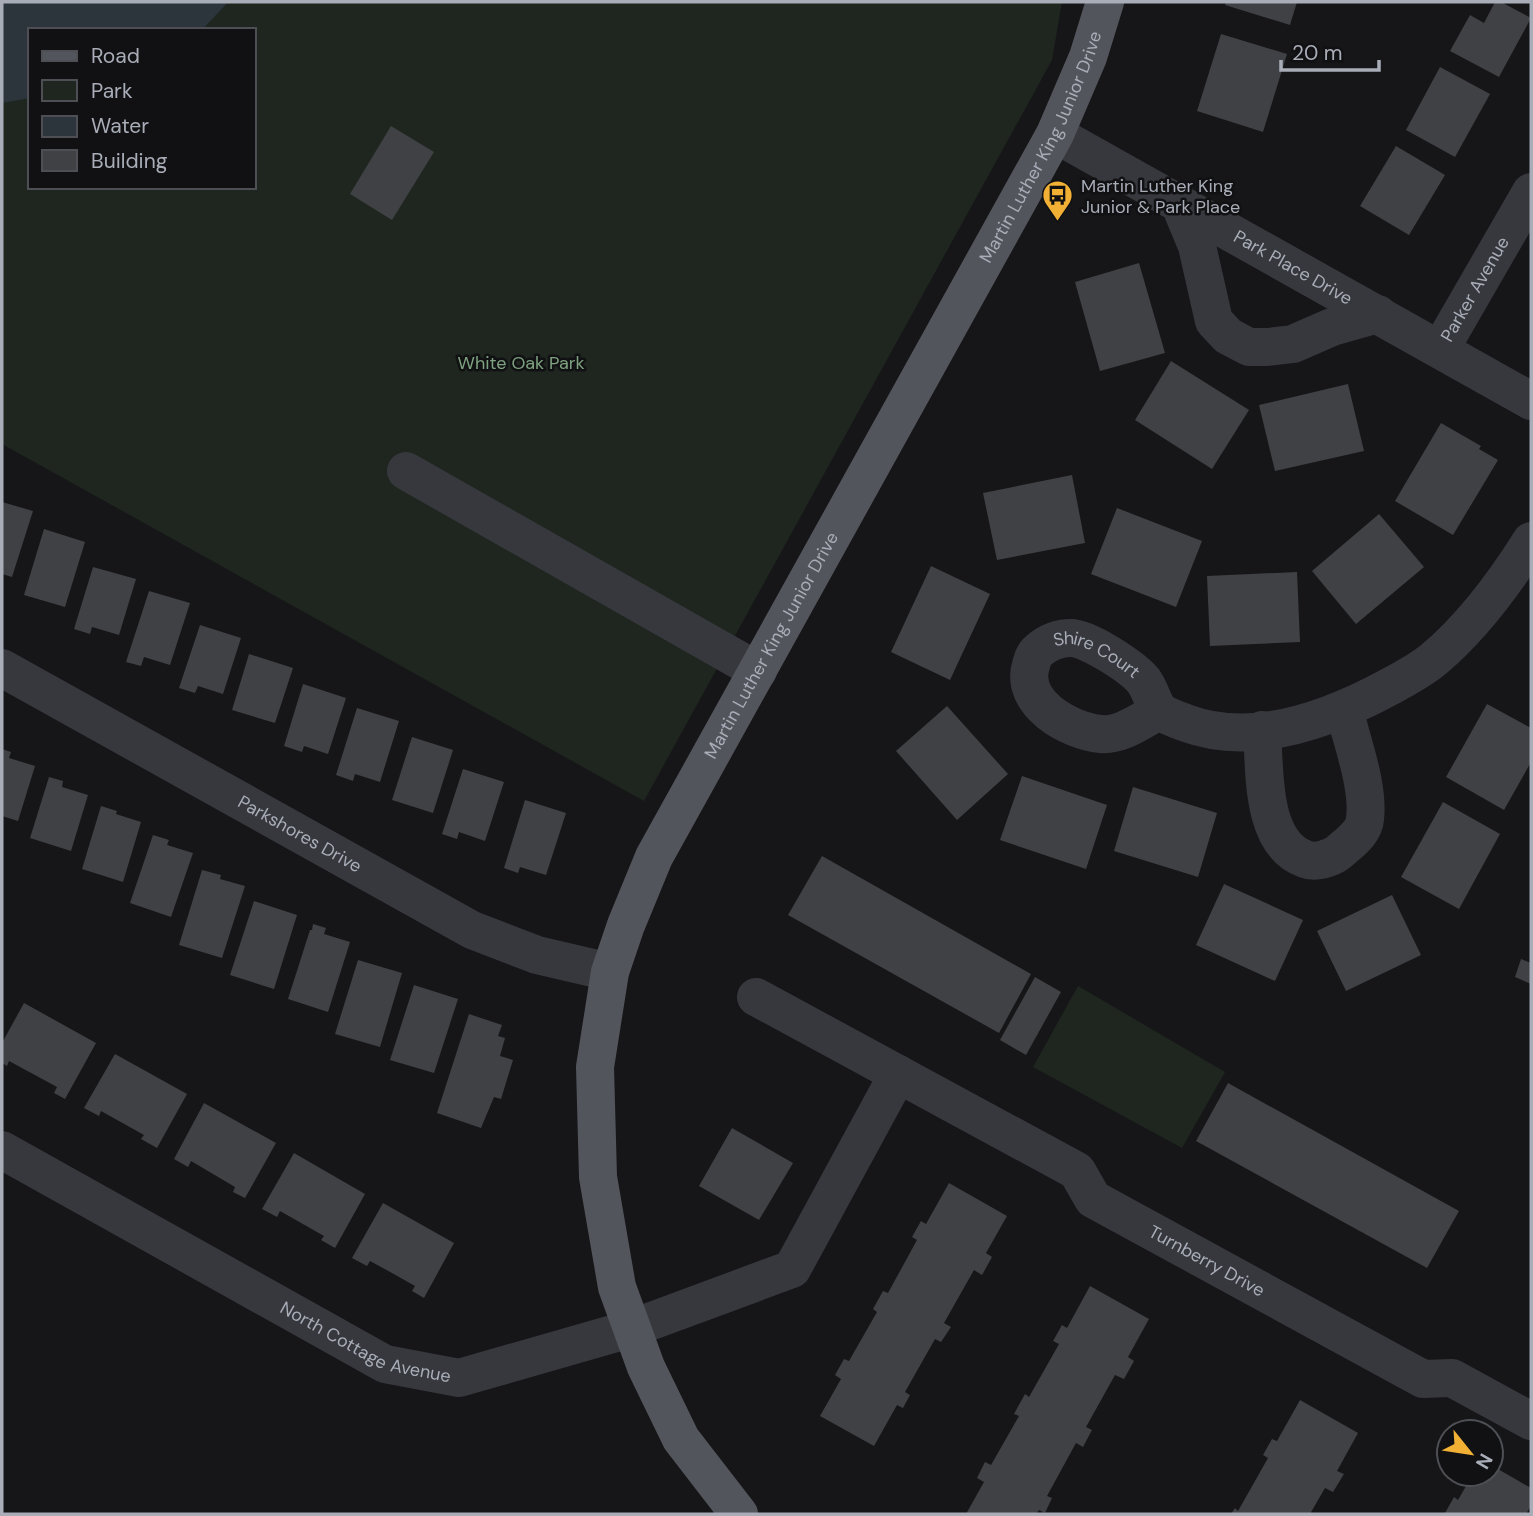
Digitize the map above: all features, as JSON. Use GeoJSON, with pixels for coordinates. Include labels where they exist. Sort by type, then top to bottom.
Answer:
{"type":"FeatureCollection","features":[{"type":"Feature","properties":{"kind":"main road","name":"Martin Luther King Junior Drive"},"geometry":{"type":"LineString","coordinates":[[631,1329],[617,1287],[598,1177],[595,1067],[610,972],[626,925],[654,857],[1055,134],[1088,57],[1105,2]]}},
{"type":"Feature","properties":{"kind":"main road"},"geometry":{"type":"LineString","coordinates":[[631,1329],[681,1439],[739,1514]]}},
{"type":"Feature","properties":{"kind":"street","name":"Park Place Drive"},"geometry":{"type":"LineString","coordinates":[[1055,134],[1441,348],[1531,401]]}},
{"type":"Feature","properties":{"kind":"street","name":"Parker Avenue"},"geometry":{"type":"LineString","coordinates":[[1441,348],[1531,192]]}},
{"type":"Feature","properties":{"kind":"street"},"geometry":{"type":"LineString","coordinates":[[1181,205],[1197,246],[1214,321],[1228,336],[1249,347],[1293,344],[1332,327],[1378,314]]}},
{"type":"Feature","properties":{"kind":"street"},"geometry":{"type":"LineString","coordinates":[[406,471],[758,671]]}},
{"type":"Feature","properties":{"kind":"street"},"geometry":{"type":"LineString","coordinates":[[1159,711],[1187,723],[1216,730],[1262,730],[1321,718],[1344,709],[1382,691],[1433,660],[1503,585],[1531,541]]}},
{"type":"Feature","properties":{"kind":"street","name":"Parkshores Drive"},"geometry":{"type":"LineString","coordinates":[[2,668],[472,930],[537,955],[610,972]]}},
{"type":"Feature","properties":{"kind":"street"},"geometry":{"type":"LineString","coordinates":[[1262,730],[1270,818],[1281,841],[1297,856],[1313,862],[1336,855],[1355,838],[1365,823],[1366,801],[1344,709]]}},
{"type":"Feature","properties":{"kind":"street","name":"Turnberry Drive"},"geometry":{"type":"LineString","coordinates":[[756,997],[1077,1171],[1093,1199],[1423,1378],[1452,1378],[1531,1421]]}},
{"type":"Feature","properties":{"kind":"street"},"geometry":{"type":"LineString","coordinates":[[631,1329],[792,1269],[898,1074]]}},
{"type":"Feature","properties":{"kind":"street","name":"North Cottage Avenue"},"geometry":{"type":"LineString","coordinates":[[2,1150],[384,1364],[459,1378],[631,1329]]}},
{"type":"Feature","properties":{"kind":"green space","name":"White Oak Park"},"geometry":{"type":"Polygon","coordinates":[[[2,2],[1062,2],[1052,60],[644,801],[2,444],[2,2]]]}},
{"type":"Feature","properties":{"kind":"green space"},"geometry":{"type":"Polygon","coordinates":[[[1078,986],[1225,1072],[1182,1148],[1033,1067],[1078,986]]]}},
{"type":"Feature","properties":{"kind":"water"},"geometry":{"type":"Polygon","coordinates":[[[2,2],[228,2],[204,28],[28,28],[28,98],[2,103],[2,2]]]}},
{"type":"Feature","properties":{"kind":"building"},"geometry":{"type":"Polygon","coordinates":[[[1226,2],[1297,2],[1290,25],[1225,5],[1226,2]]]}},
{"type":"Feature","properties":{"kind":"building"},"geometry":{"type":"Polygon","coordinates":[[[1495,2],[1501,2],[1531,18],[1499,77],[1450,51],[1470,15],[1484,23],[1495,2]]]}},
{"type":"Feature","properties":{"kind":"building"},"geometry":{"type":"Polygon","coordinates":[[[1221,34],[1287,54],[1263,132],[1197,111],[1221,34]]]}},
{"type":"Feature","properties":{"kind":"building"},"geometry":{"type":"Polygon","coordinates":[[[1440,67],[1490,94],[1455,157],[1406,130],[1440,67]]]}},
{"type":"Feature","properties":{"kind":"building"},"geometry":{"type":"Polygon","coordinates":[[[391,126],[434,152],[392,220],[350,194],[391,126]]]}},
{"type":"Feature","properties":{"kind":"building"},"geometry":{"type":"Polygon","coordinates":[[[1396,146],[1445,175],[1409,235],[1360,206],[1396,146]]]}},
{"type":"Feature","properties":{"kind":"building"},"geometry":{"type":"Polygon","coordinates":[[[1139,263],[1165,353],[1100,371],[1075,282],[1139,263]]]}},
{"type":"Feature","properties":{"kind":"building"},"geometry":{"type":"Polygon","coordinates":[[[1171,361],[1249,410],[1212,469],[1135,420],[1171,361]]]}},
{"type":"Feature","properties":{"kind":"building"},"geometry":{"type":"Polygon","coordinates":[[[1348,384],[1364,451],[1275,471],[1259,405],[1348,384]]]}},
{"type":"Feature","properties":{"kind":"building"},"geometry":{"type":"Polygon","coordinates":[[[1441,423],[1481,446],[1479,449],[1498,460],[1453,535],[1395,501],[1441,423]]]}},
{"type":"Feature","properties":{"kind":"building"},"geometry":{"type":"Polygon","coordinates":[[[1072,475],[1085,543],[997,560],[983,493],[1072,475]]]}},
{"type":"Feature","properties":{"kind":"building"},"geometry":{"type":"Polygon","coordinates":[[[2,502],[33,511],[12,577],[2,574],[2,502]]]}},
{"type":"Feature","properties":{"kind":"building"},"geometry":{"type":"Polygon","coordinates":[[[1117,508],[1202,541],[1176,607],[1091,574],[1117,508]]]}},
{"type":"Feature","properties":{"kind":"building"},"geometry":{"type":"Polygon","coordinates":[[[1379,514],[1424,567],[1356,624],[1312,571],[1379,514]]]}},
{"type":"Feature","properties":{"kind":"building"},"geometry":{"type":"Polygon","coordinates":[[[44,529],[85,542],[65,607],[24,595],[44,529]]]}},
{"type":"Feature","properties":{"kind":"building"},"geometry":{"type":"Polygon","coordinates":[[[931,566],[990,594],[950,680],[891,652],[931,566]]]}},
{"type":"Feature","properties":{"kind":"building"},"geometry":{"type":"Polygon","coordinates":[[[93,567],[136,579],[119,635],[92,627],[90,634],[74,629],[93,567]]]}},
{"type":"Feature","properties":{"kind":"building"},"geometry":{"type":"Polygon","coordinates":[[[1297,572],[1300,642],[1210,646],[1207,576],[1297,572]]]}},
{"type":"Feature","properties":{"kind":"building"},"geometry":{"type":"Polygon","coordinates":[[[149,591],[190,603],[170,665],[144,657],[141,666],[126,662],[149,591]]]}},
{"type":"Feature","properties":{"kind":"building"},"geometry":{"type":"Polygon","coordinates":[[[200,625],[241,638],[223,694],[198,686],[195,693],[179,688],[200,625]]]}},
{"type":"Feature","properties":{"kind":"building"},"geometry":{"type":"Polygon","coordinates":[[[249,654],[293,668],[275,723],[232,710],[249,654]]]}},
{"type":"Feature","properties":{"kind":"building"},"geometry":{"type":"Polygon","coordinates":[[[303,684],[346,698],[328,754],[304,746],[302,752],[284,746],[303,684]]]}},
{"type":"Feature","properties":{"kind":"building"},"geometry":{"type":"Polygon","coordinates":[[[1487,704],[1531,728],[1531,762],[1504,810],[1446,777],[1487,704]]]}},
{"type":"Feature","properties":{"kind":"building"},"geometry":{"type":"Polygon","coordinates":[[[947,706],[1008,774],[957,820],[896,751],[947,706]]]}},
{"type":"Feature","properties":{"kind":"building"},"geometry":{"type":"Polygon","coordinates":[[[357,708],[399,721],[380,782],[355,774],[353,781],[336,775],[357,708]]]}},
{"type":"Feature","properties":{"kind":"building"},"geometry":{"type":"Polygon","coordinates":[[[412,737],[453,750],[433,813],[392,800],[412,737]]]}},
{"type":"Feature","properties":{"kind":"building"},"geometry":{"type":"Polygon","coordinates":[[[2,749],[11,752],[9,758],[35,766],[18,821],[2,816],[2,749]]]}},
{"type":"Feature","properties":{"kind":"building"},"geometry":{"type":"Polygon","coordinates":[[[463,769],[504,782],[485,841],[459,832],[457,839],[442,834],[463,769]]]}},
{"type":"Feature","properties":{"kind":"building"},"geometry":{"type":"Polygon","coordinates":[[[1022,776],[1107,805],[1086,869],[1000,840],[1022,776]]]}},
{"type":"Feature","properties":{"kind":"building"},"geometry":{"type":"Polygon","coordinates":[[[49,777],[63,781],[62,787],[88,795],[71,851],[30,838],[49,777]]]}},
{"type":"Feature","properties":{"kind":"building"},"geometry":{"type":"Polygon","coordinates":[[[1133,787],[1217,813],[1198,877],[1114,851],[1133,787]]]}},
{"type":"Feature","properties":{"kind":"building"},"geometry":{"type":"Polygon","coordinates":[[[525,800],[566,813],[546,875],[520,867],[518,873],[504,868],[525,800]]]}},
{"type":"Feature","properties":{"kind":"building"},"geometry":{"type":"Polygon","coordinates":[[[1443,802],[1500,834],[1459,909],[1401,877],[1443,802]]]}},
{"type":"Feature","properties":{"kind":"building"},"geometry":{"type":"Polygon","coordinates":[[[101,806],[141,822],[123,882],[82,869],[101,806]]]}},
{"type":"Feature","properties":{"kind":"building"},"geometry":{"type":"Polygon","coordinates":[[[153,835],[169,840],[167,845],[193,853],[171,917],[130,903],[153,835]]]}},
{"type":"Feature","properties":{"kind":"building"},"geometry":{"type":"Polygon","coordinates":[[[822,856],[1031,974],[999,1033],[788,915],[822,856]]]}},
{"type":"Feature","properties":{"kind":"building"},"geometry":{"type":"Polygon","coordinates":[[[202,870],[221,875],[220,879],[245,886],[222,958],[179,945],[202,870]]]}},
{"type":"Feature","properties":{"kind":"building"},"geometry":{"type":"Polygon","coordinates":[[[1224,884],[1303,920],[1275,981],[1196,945],[1224,884]]]}},
{"type":"Feature","properties":{"kind":"building"},"geometry":{"type":"Polygon","coordinates":[[[1392,895],[1421,955],[1346,991],[1317,931],[1392,895]]]}},
{"type":"Feature","properties":{"kind":"building"},"geometry":{"type":"Polygon","coordinates":[[[254,901],[297,915],[274,989],[230,975],[254,901]]]}},
{"type":"Feature","properties":{"kind":"building"},"geometry":{"type":"Polygon","coordinates":[[[313,924],[326,928],[324,934],[350,942],[328,1012],[288,999],[313,924]]]}},
{"type":"Feature","properties":{"kind":"building"},"geometry":{"type":"Polygon","coordinates":[[[1521,959],[1531,963],[1531,984],[1515,977],[1521,959]]]}},
{"type":"Feature","properties":{"kind":"building"},"geometry":{"type":"Polygon","coordinates":[[[358,960],[402,973],[380,1047],[335,1034],[358,960]]]}},
{"type":"Feature","properties":{"kind":"building"},"geometry":{"type":"Polygon","coordinates":[[[1035,977],[1061,992],[1026,1055],[1000,1040],[1035,977]]]}},
{"type":"Feature","properties":{"kind":"building"},"geometry":{"type":"Polygon","coordinates":[[[414,985],[458,999],[434,1073],[390,1060],[414,985]]]}},
{"type":"Feature","properties":{"kind":"building"},"geometry":{"type":"Polygon","coordinates":[[[24,1003],[96,1043],[65,1099],[54,1093],[57,1087],[9,1061],[7,1066],[2,1063],[2,1043],[24,1003]]]}},
{"type":"Feature","properties":{"kind":"building"},"geometry":{"type":"Polygon","coordinates":[[[469,1014],[502,1025],[498,1036],[505,1038],[500,1056],[513,1060],[501,1099],[494,1097],[481,1128],[437,1113],[469,1014]]]}},
{"type":"Feature","properties":{"kind":"building"},"geometry":{"type":"Polygon","coordinates":[[[115,1054],[187,1094],[157,1148],[141,1139],[144,1135],[101,1111],[99,1116],[84,1108],[115,1054]]]}},
{"type":"Feature","properties":{"kind":"building"},"geometry":{"type":"Polygon","coordinates":[[[1228,1083],[1459,1211],[1427,1268],[1196,1141],[1228,1083]]]}},
{"type":"Feature","properties":{"kind":"building"},"geometry":{"type":"Polygon","coordinates":[[[204,1103],[276,1143],[245,1198],[233,1192],[235,1187],[191,1161],[188,1167],[174,1159],[204,1103]]]}},
{"type":"Feature","properties":{"kind":"building"},"geometry":{"type":"Polygon","coordinates":[[[732,1128],[793,1163],[759,1220],[699,1186],[732,1128]]]}},
{"type":"Feature","properties":{"kind":"building"},"geometry":{"type":"Polygon","coordinates":[[[294,1153],[365,1194],[335,1248],[321,1240],[324,1236],[280,1211],[277,1217],[262,1209],[294,1153]]]}},
{"type":"Feature","properties":{"kind":"building"},"geometry":{"type":"Polygon","coordinates":[[[949,1183],[1007,1216],[986,1253],[992,1257],[982,1275],[974,1270],[944,1323],[951,1327],[941,1342],[935,1339],[905,1392],[910,1395],[903,1408],[897,1405],[874,1446],[820,1416],[841,1379],[835,1375],[844,1359],[849,1361],[877,1312],[873,1309],[883,1291],[888,1293],[917,1240],[912,1237],[921,1221],[926,1224],[949,1183]]]}},
{"type":"Feature","properties":{"kind":"building"},"geometry":{"type":"Polygon","coordinates":[[[383,1203],[454,1243],[424,1298],[412,1291],[415,1286],[392,1273],[370,1261],[367,1266],[352,1258],[383,1203]]]}},
{"type":"Feature","properties":{"kind":"building"},"geometry":{"type":"Polygon","coordinates":[[[1090,1286],[1149,1319],[1128,1357],[1134,1361],[1124,1379],[1115,1375],[1086,1427],[1092,1430],[1083,1447],[1076,1443],[1047,1496],[1052,1498],[1045,1513],[1039,1510],[1036,1514],[966,1514],[984,1482],[977,1478],[985,1462],[991,1465],[1019,1416],[1014,1414],[1025,1394],[1029,1397],[1059,1344],[1053,1341],[1062,1325],[1067,1328],[1090,1286]]]}},
{"type":"Feature","properties":{"kind":"building"},"geometry":{"type":"Polygon","coordinates":[[[1300,1400],[1358,1433],[1337,1471],[1344,1474],[1333,1492],[1325,1488],[1310,1514],[1231,1514],[1235,1508],[1238,1511],[1268,1458],[1263,1455],[1272,1439],[1277,1441],[1300,1400]]]}},
{"type":"Feature","properties":{"kind":"building"},"geometry":{"type":"Polygon","coordinates":[[[1505,1473],[1531,1488],[1531,1506],[1526,1514],[1445,1513],[1454,1497],[1458,1500],[1465,1488],[1505,1488],[1505,1473]]]}},
{"type":"Feature","properties":{"kind":"place","name":"Martin Luther King Junior & Park Place"},"geometry":{"type":"Point","coordinates":[1058,223]}}]}
